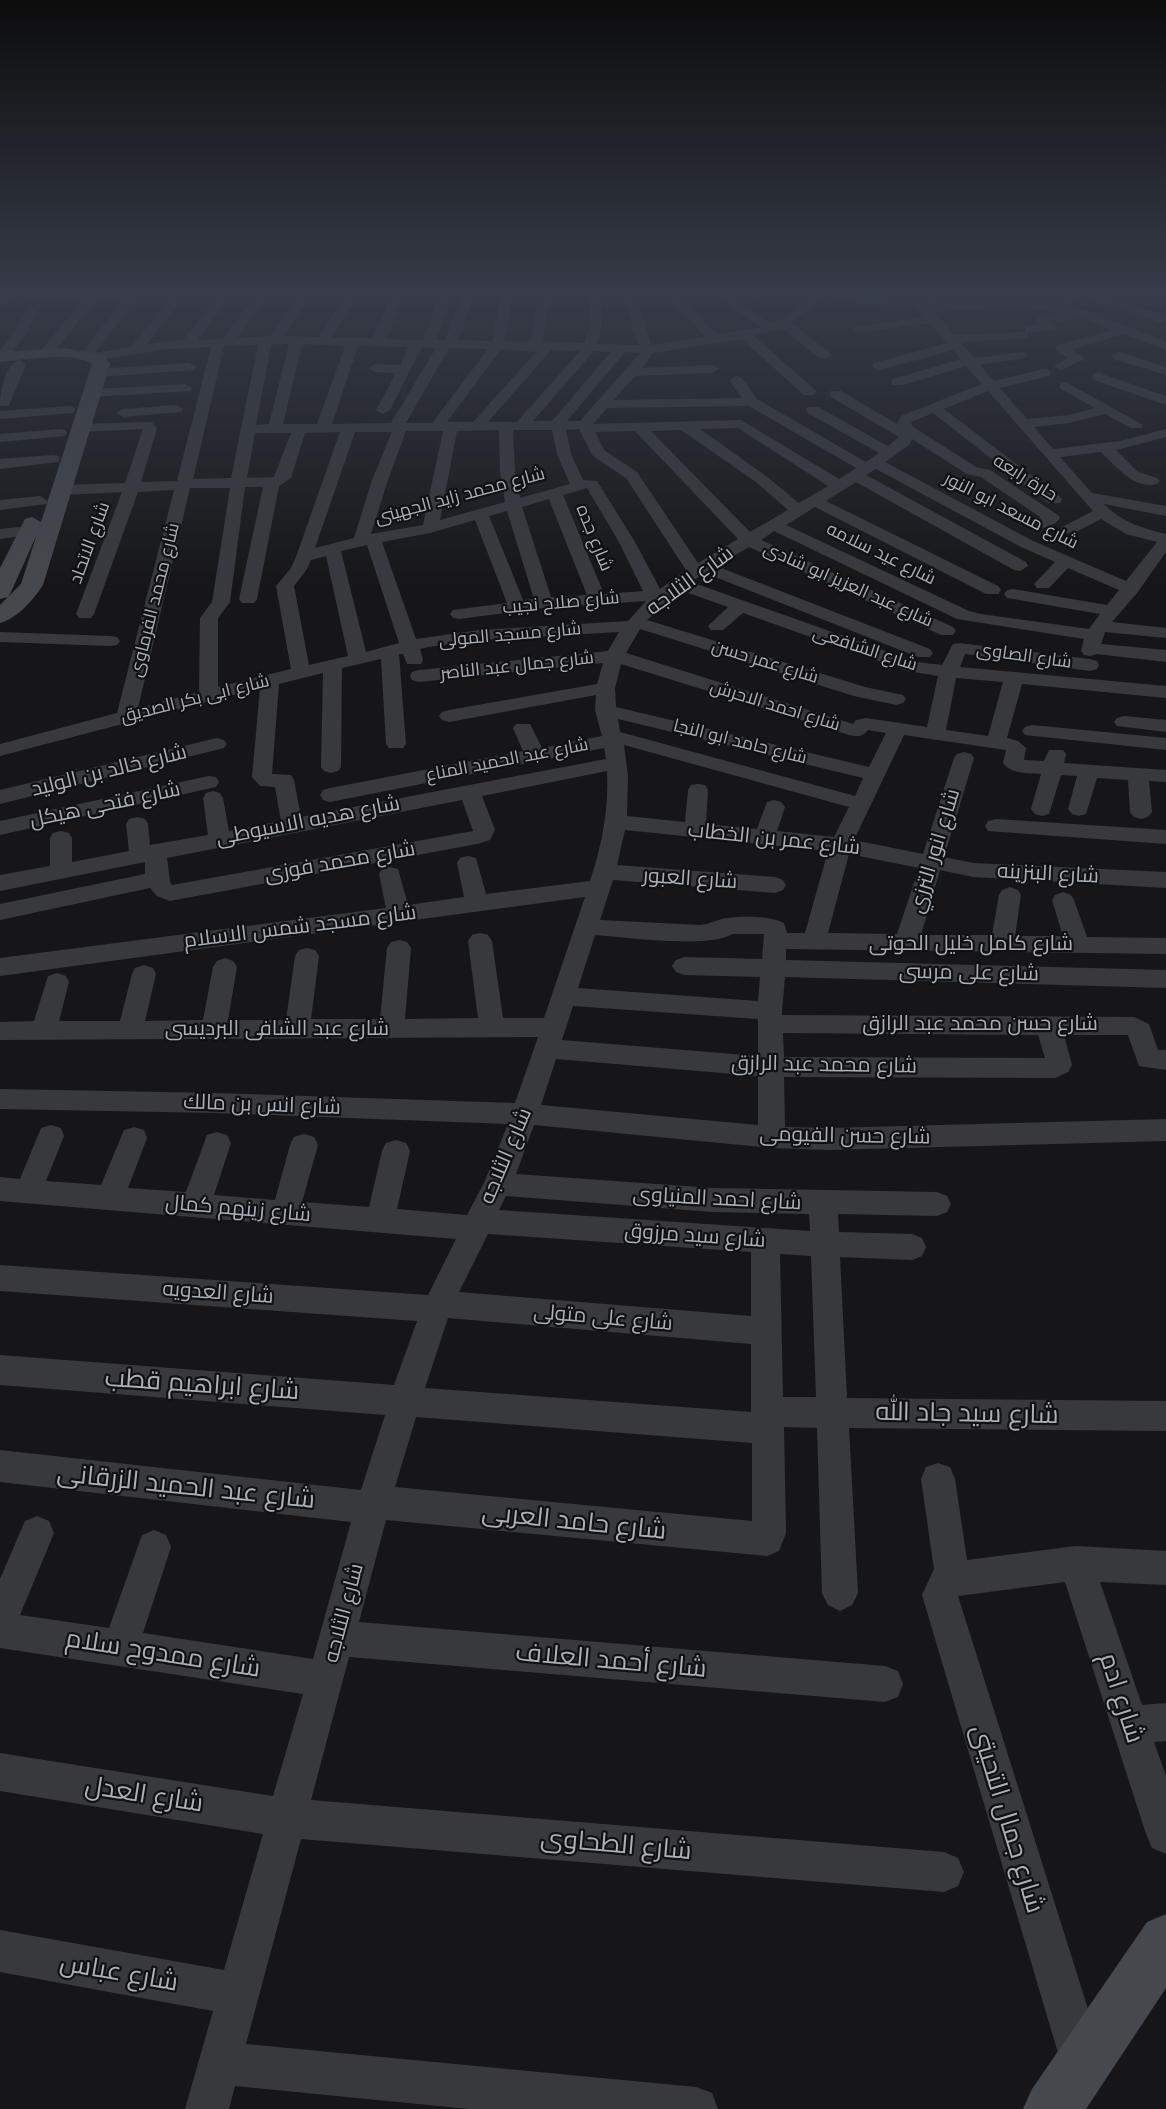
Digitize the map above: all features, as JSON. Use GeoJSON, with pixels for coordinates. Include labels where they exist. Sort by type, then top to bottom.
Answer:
{"type":"FeatureCollection","features":[{"type":"Feature","properties":{"kind":"street"},"geometry":{"type":"LineString","coordinates":[[9,389],[1,409],[78,418],[176,409]]}},
{"type":"Feature","properties":{"kind":"street"},"geometry":{"type":"LineString","coordinates":[[75,389],[78,418]]}},
{"type":"Feature","properties":{"kind":"street"},"geometry":{"type":"LineString","coordinates":[[1,590],[22,549],[61,490],[78,418],[92,389]]}},
{"type":"Feature","properties":{"kind":"street"},"geometry":{"type":"LineString","coordinates":[[92,393],[159,389]]}},
{"type":"Feature","properties":{"kind":"street","name":"شارع محمد الفرماوى"},"geometry":{"type":"LineString","coordinates":[[126,716],[210,389]]}},
{"type":"Feature","properties":{"kind":"street"},"geometry":{"type":"LineString","coordinates":[[209,695],[210,618],[221,602],[238,483],[258,389]]}},
{"type":"Feature","properties":{"kind":"street"},"geometry":{"type":"LineString","coordinates":[[275,429],[285,389]]}},
{"type":"Feature","properties":{"kind":"street"},"geometry":{"type":"LineString","coordinates":[[323,428],[336,389]]}},
{"type":"Feature","properties":{"kind":"street"},"geometry":{"type":"LineString","coordinates":[[383,410],[394,389]]}},
{"type":"Feature","properties":{"kind":"street"},"geometry":{"type":"LineString","coordinates":[[410,645],[367,540],[380,480],[398,427],[421,389]]}},
{"type":"Feature","properties":{"kind":"street"},"geometry":{"type":"LineString","coordinates":[[430,528],[443,427],[468,389]]}},
{"type":"Feature","properties":{"kind":"street"},"geometry":{"type":"LineString","coordinates":[[477,426],[507,389]]}},
{"type":"Feature","properties":{"kind":"street"},"geometry":{"type":"LineString","coordinates":[[544,603],[512,504],[504,463],[513,426],[549,389]]}},
{"type":"Feature","properties":{"kind":"street"},"geometry":{"type":"LineString","coordinates":[[557,425],[587,389]]}},
{"type":"Feature","properties":{"kind":"street"},"geometry":{"type":"LineString","coordinates":[[585,426],[616,389]]}},
{"type":"Feature","properties":{"kind":"street"},"geometry":{"type":"LineString","coordinates":[[692,389],[694,403]]}},
{"type":"Feature","properties":{"kind":"street"},"geometry":{"type":"LineString","coordinates":[[743,389],[752,402]]}},
{"type":"Feature","properties":{"kind":"street"},"geometry":{"type":"LineString","coordinates":[[883,389],[901,429],[1020,566]]}},
{"type":"Feature","properties":{"kind":"street"},"geometry":{"type":"LineString","coordinates":[[249,429],[744,424],[901,429],[942,389]]}},
{"type":"Feature","properties":{"kind":"street","name":"شارع الثلاجه"},"geometry":{"type":"LineString","coordinates":[[207,2109],[373,1505],[405,1400],[438,1306],[498,1184],[525,1114],[603,880],[616,822],[614,746],[606,699],[615,656],[664,596],[748,540],[806,506],[901,429],[983,389]]}},
{"type":"Feature","properties":{"kind":"street"},"geometry":{"type":"LineString","coordinates":[[993,389],[1103,512],[1120,526],[1166,540],[1158,564],[1131,589],[1113,612],[1094,644],[1097,686]]}},
{"type":"Feature","properties":{"kind":"street"},"geometry":{"type":"LineString","coordinates":[[1072,389],[1136,425]]}},
{"type":"Feature","properties":{"kind":"street"},"geometry":{"type":"LineString","coordinates":[[1135,389],[1166,400]]}},
{"type":"Feature","properties":{"kind":"street"},"geometry":{"type":"LineString","coordinates":[[836,394],[901,429],[1048,495],[1064,508]]}},
{"type":"Feature","properties":{"kind":"street"},"geometry":{"type":"LineString","coordinates":[[603,404],[752,402],[901,429]]}},
{"type":"Feature","properties":{"kind":"street"},"geometry":{"type":"LineString","coordinates":[[1023,423],[1069,418],[1107,409]]}},
{"type":"Feature","properties":{"kind":"street"},"geometry":{"type":"LineString","coordinates":[[813,410],[901,429]]}},
{"type":"Feature","properties":{"kind":"street"},"geometry":{"type":"LineString","coordinates":[[2,616],[22,598],[32,585],[22,549],[40,501],[60,433],[78,418]]}},
{"type":"Feature","properties":{"kind":"street","name":"شارع الاتحاد"},"geometry":{"type":"LineString","coordinates":[[78,418],[147,425],[150,429],[132,486],[85,614]]}},
{"type":"Feature","properties":{"kind":"street"},"geometry":{"type":"LineString","coordinates":[[557,425],[564,454],[664,596],[924,654]]}},
{"type":"Feature","properties":{"kind":"street"},"geometry":{"type":"LineString","coordinates":[[684,425],[761,479],[806,506],[992,590]]}},
{"type":"Feature","properties":{"kind":"street"},"geometry":{"type":"LineString","coordinates":[[585,426],[598,453],[632,475],[664,596]]}},
{"type":"Feature","properties":{"kind":"street"},"geometry":{"type":"LineString","coordinates":[[638,426],[748,540]]}},
{"type":"Feature","properties":{"kind":"street"},"geometry":{"type":"LineString","coordinates":[[301,672],[285,588],[299,569],[304,557],[349,428]]}},
{"type":"Feature","properties":{"kind":"street"},"geometry":{"type":"LineString","coordinates":[[61,490],[184,484],[272,483],[283,478],[299,429]]}},
{"type":"Feature","properties":{"kind":"street","name":"حارة رابعه"},"geometry":{"type":"LineString","coordinates":[[901,429],[972,471],[985,473],[1052,518],[1039,524]]}},
{"type":"Feature","properties":{"kind":"street","name":"شارع مسعد ابو النور"},"geometry":{"type":"LineString","coordinates":[[901,429],[1027,544],[1131,589]]}},
{"type":"Feature","properties":{"kind":"street"},"geometry":{"type":"LineString","coordinates":[[0,438],[60,433]]}},
{"type":"Feature","properties":{"kind":"street"},"geometry":{"type":"LineString","coordinates":[[1049,454],[1112,446],[1164,436]]}},
{"type":"Feature","properties":{"kind":"street"},"geometry":{"type":"LineString","coordinates":[[1112,446],[1166,471]]}},
{"type":"Feature","properties":{"kind":"street"},"geometry":{"type":"LineString","coordinates":[[1112,446],[1132,475],[1152,481]]}},
{"type":"Feature","properties":{"kind":"street"},"geometry":{"type":"LineString","coordinates":[[0,464],[50,466]]}},
{"type":"Feature","properties":{"kind":"street"},"geometry":{"type":"LineString","coordinates":[[0,478],[50,466]]}},
{"type":"Feature","properties":{"kind":"street"},"geometry":{"type":"LineString","coordinates":[[249,599],[272,483]]}},
{"type":"Feature","properties":{"kind":"street","name":"شارع محمد زايد الجهينى"},"geometry":{"type":"LineString","coordinates":[[304,557],[332,547],[430,528],[584,484]]}},
{"type":"Feature","properties":{"kind":"street","name":"شارع جده"},"geometry":{"type":"LineString","coordinates":[[554,492],[595,606]]}},
{"type":"Feature","properties":{"kind":"street"},"geometry":{"type":"LineString","coordinates":[[1048,495],[1083,492],[1166,511]]}},
{"type":"Feature","properties":{"kind":"street"},"geometry":{"type":"LineString","coordinates":[[0,505],[40,501]]}},
{"type":"Feature","properties":{"kind":"street"},"geometry":{"type":"LineString","coordinates":[[1068,530],[1103,512]]}},
{"type":"Feature","properties":{"kind":"street"},"geometry":{"type":"LineString","coordinates":[[480,513],[517,606]]}},
{"type":"Feature","properties":{"kind":"street","name":"شارع عيد سلامه"},"geometry":{"type":"LineString","coordinates":[[774,525],[955,612],[1094,644]]}},
{"type":"Feature","properties":{"kind":"street"},"geometry":{"type":"LineString","coordinates":[[0,534],[22,549]]}},
{"type":"Feature","properties":{"kind":"street","name":"شارع عبد العزيز ابو شادى"},"geometry":{"type":"LineString","coordinates":[[748,540],[947,631]]}},
{"type":"Feature","properties":{"kind":"street"},"geometry":{"type":"LineString","coordinates":[[332,547],[358,658]]}},
{"type":"Feature","properties":{"kind":"street"},"geometry":{"type":"LineString","coordinates":[[1043,584],[1065,562]]}},
{"type":"Feature","properties":{"kind":"street"},"geometry":{"type":"LineString","coordinates":[[212,613],[288,582]]}},
{"type":"Feature","properties":{"kind":"street"},"geometry":{"type":"LineString","coordinates":[[1013,594],[1113,612]]}},
{"type":"Feature","properties":{"kind":"street","name":"شارع الشافعى"},"geometry":{"type":"LineString","coordinates":[[664,596],[740,606],[898,662],[948,672],[1166,692]]}},
{"type":"Feature","properties":{"kind":"street","name":"شارع صلاح نجيب"},"geometry":{"type":"LineString","coordinates":[[459,614],[544,603],[595,606],[664,596]]}},
{"type":"Feature","properties":{"kind":"street","name":"شارع مسجد المولى"},"geometry":{"type":"LineString","coordinates":[[390,650],[480,635],[664,596]]}},
{"type":"Feature","properties":{"kind":"street","name":"شارع عمر حسن"},"geometry":{"type":"LineString","coordinates":[[664,596],[861,692],[896,699]]}},
{"type":"Feature","properties":{"kind":"street"},"geometry":{"type":"LineString","coordinates":[[717,626],[740,606]]}},
{"type":"Feature","properties":{"kind":"street"},"geometry":{"type":"LineString","coordinates":[[1094,644],[1166,633]]}},
{"type":"Feature","properties":{"kind":"street"},"geometry":{"type":"LineString","coordinates":[[0,637],[111,641]]}},
{"type":"Feature","properties":{"kind":"street"},"geometry":{"type":"LineString","coordinates":[[1094,644],[1166,656]]}},
{"type":"Feature","properties":{"kind":"street","name":"شارع الصاوى"},"geometry":{"type":"LineString","coordinates":[[948,672],[959,648],[1094,644]]}},
{"type":"Feature","properties":{"kind":"street","name":"شارع جمال عبد الناصر"},"geometry":{"type":"LineString","coordinates":[[410,645],[420,680],[615,656]]}},
{"type":"Feature","properties":{"kind":"street"},"geometry":{"type":"LineString","coordinates":[[390,650],[396,744]]}},
{"type":"Feature","properties":{"kind":"street","name":"شارع ابى بكر الصديق"},"geometry":{"type":"LineString","coordinates":[[0,750],[390,650]]}},
{"type":"Feature","properties":{"kind":"street","name":"شارع احمد الاحرش"},"geometry":{"type":"LineString","coordinates":[[615,656],[857,731],[864,723],[996,742]]}},
{"type":"Feature","properties":{"kind":"street"},"geometry":{"type":"LineString","coordinates":[[331,767],[333,664]]}},
{"type":"Feature","properties":{"kind":"street"},"geometry":{"type":"LineString","coordinates":[[935,734],[948,672]]}},
{"type":"Feature","properties":{"kind":"street"},"geometry":{"type":"LineString","coordinates":[[1014,678],[996,742],[1015,747],[1013,761],[1016,765],[1165,776],[1160,743],[1123,740],[1068,726]]}},
{"type":"Feature","properties":{"kind":"street"},"geometry":{"type":"LineString","coordinates":[[270,679],[262,777],[267,780],[284,780],[292,824]]}},
{"type":"Feature","properties":{"kind":"street"},"geometry":{"type":"LineString","coordinates":[[815,942],[822,908],[841,845],[875,775],[892,727],[896,699],[903,680]]}},
{"type":"Feature","properties":{"kind":"street"},"geometry":{"type":"LineString","coordinates":[[449,716],[606,699]]}},
{"type":"Feature","properties":{"kind":"street","name":"شارع حامد ابو النجا"},"geometry":{"type":"LineString","coordinates":[[606,699],[875,775]]}},
{"type":"Feature","properties":{"kind":"street"},"geometry":{"type":"LineString","coordinates":[[1032,731],[1068,726],[1166,726]]}},
{"type":"Feature","properties":{"kind":"street"},"geometry":{"type":"LineString","coordinates":[[1042,809],[1052,768],[1068,726]]}},
{"type":"Feature","properties":{"kind":"street"},"geometry":{"type":"LineString","coordinates":[[523,728],[535,755]]}},
{"type":"Feature","properties":{"kind":"street"},"geometry":{"type":"LineString","coordinates":[[1123,740],[1135,774],[1141,812]]}},
{"type":"Feature","properties":{"kind":"street","name":"شارع خالد بن الوليد"},"geometry":{"type":"LineString","coordinates":[[0,797],[217,744]]}},
{"type":"Feature","properties":{"kind":"street"},"geometry":{"type":"LineString","coordinates":[[614,746],[861,804]]}},
{"type":"Feature","properties":{"kind":"street","name":"شارع هديه الاسيوطى"},"geometry":{"type":"LineString","coordinates":[[0,883],[469,790],[614,746]]}},
{"type":"Feature","properties":{"kind":"street","name":"شارع عبد الحميد المناع"},"geometry":{"type":"LineString","coordinates":[[330,795],[535,755],[614,746]]}},
{"type":"Feature","properties":{"kind":"street","name":"شارع انور الترزي"},"geometry":{"type":"LineString","coordinates":[[906,944],[964,758]]}},
{"type":"Feature","properties":{"kind":"street"},"geometry":{"type":"LineString","coordinates":[[1079,809],[1088,771]]}},
{"type":"Feature","properties":{"kind":"street","name":"شارع فتحى هيكل"},"geometry":{"type":"LineString","coordinates":[[0,828],[211,790],[219,838]]}},
{"type":"Feature","properties":{"kind":"street","name":"شارع محمد فوزى"},"geometry":{"type":"LineString","coordinates":[[158,879],[161,889],[170,893],[477,837],[482,835],[484,830],[469,790]]}},
{"type":"Feature","properties":{"kind":"street"},"geometry":{"type":"LineString","coordinates":[[695,830],[698,790]]}},
{"type":"Feature","properties":{"kind":"street"},"geometry":{"type":"LineString","coordinates":[[765,837],[774,807]]}},
{"type":"Feature","properties":{"kind":"street","name":"شارع عمر بن الخطاب"},"geometry":{"type":"LineString","coordinates":[[616,822],[841,845],[931,862]]}},
{"type":"Feature","properties":{"kind":"street"},"geometry":{"type":"LineString","coordinates":[[0,912],[158,879],[137,824]]}},
{"type":"Feature","properties":{"kind":"street"},"geometry":{"type":"LineString","coordinates":[[996,826],[1166,837]]}},
{"type":"Feature","properties":{"kind":"street"},"geometry":{"type":"LineString","coordinates":[[61,838],[61,870]]}},
{"type":"Feature","properties":{"kind":"street","name":"شارع البنزينه"},"geometry":{"type":"LineString","coordinates":[[931,862],[973,870],[1166,880]]}},
{"type":"Feature","properties":{"kind":"street"},"geometry":{"type":"LineString","coordinates":[[468,863],[477,904]]}},
{"type":"Feature","properties":{"kind":"street"},"geometry":{"type":"LineString","coordinates":[[390,874],[399,915]]}},
{"type":"Feature","properties":{"kind":"street","name":"شارع العبور"},"geometry":{"type":"LineString","coordinates":[[603,880],[776,885]]}},
{"type":"Feature","properties":{"kind":"street","name":"شارع مسجد شمس الاسلام"},"geometry":{"type":"LineString","coordinates":[[0,967],[477,904],[603,880]]}},
{"type":"Feature","properties":{"kind":"street"},"geometry":{"type":"LineString","coordinates":[[1002,944],[1010,895]]}},
{"type":"Feature","properties":{"kind":"street"},"geometry":{"type":"LineString","coordinates":[[1064,900],[1078,945]]}},
{"type":"Feature","properties":{"kind":"street"},"geometry":{"type":"LineString","coordinates":[[588,927],[700,933],[718,932],[727,926],[770,926],[776,929],[769,1017],[772,1137]]}},
{"type":"Feature","properties":{"kind":"street"},"geometry":{"type":"LineString","coordinates":[[480,941],[492,1028]]}},
{"type":"Feature","properties":{"kind":"street","name":"شارع كامل خليل الحوتى"},"geometry":{"type":"LineString","coordinates":[[776,941],[1166,946]]}},
{"type":"Feature","properties":{"kind":"street"},"geometry":{"type":"LineString","coordinates":[[393,1028],[399,948]]}},
{"type":"Feature","properties":{"kind":"street"},"geometry":{"type":"LineString","coordinates":[[297,1029],[307,956]]}},
{"type":"Feature","properties":{"kind":"street","name":"شارع على مرسى"},"geometry":{"type":"LineString","coordinates":[[684,966],[1166,979]]}},
{"type":"Feature","properties":{"kind":"street"},"geometry":{"type":"LineString","coordinates":[[214,1030],[225,967]]}},
{"type":"Feature","properties":{"kind":"street"},"geometry":{"type":"LineString","coordinates":[[130,1030],[144,974]]}},
{"type":"Feature","properties":{"kind":"street"},"geometry":{"type":"LineString","coordinates":[[44,1030],[57,982]]}},
{"type":"Feature","properties":{"kind":"street","name":"شارع حسن محمد عبد الرازق"},"geometry":{"type":"LineString","coordinates":[[564,996],[769,1017],[1134,1026],[1140,1031],[1148,1059],[1166,1060]]}},
{"type":"Feature","properties":{"kind":"street","name":"شارع محمد عبد الرازق"},"geometry":{"type":"LineString","coordinates":[[550,1038],[771,1067],[1055,1068],[1059,1065],[1059,1061],[1048,1025]]}},
{"type":"Feature","properties":{"kind":"street","name":"شارع عبد الشافى البرديسى"},"geometry":{"type":"LineString","coordinates":[[0,1030],[492,1028],[550,1038]]}},
{"type":"Feature","properties":{"kind":"street","name":"شارع انس بن مالك"},"geometry":{"type":"LineString","coordinates":[[0,1099],[216,1103],[525,1114]]}},
{"type":"Feature","properties":{"kind":"street","name":"شارع حسن الفيومى"},"geometry":{"type":"LineString","coordinates":[[525,1114],[772,1137],[902,1139],[1166,1130]]}},
{"type":"Feature","properties":{"kind":"street"},"geometry":{"type":"LineString","coordinates":[[28,1192],[51,1136]]}},
{"type":"Feature","properties":{"kind":"street"},"geometry":{"type":"LineString","coordinates":[[110,1198],[134,1138]]}},
{"type":"Feature","properties":{"kind":"street"},"geometry":{"type":"LineString","coordinates":[[196,1205],[217,1143]]}},
{"type":"Feature","properties":{"kind":"street"},"geometry":{"type":"LineString","coordinates":[[285,1212],[304,1146]]}},
{"type":"Feature","properties":{"kind":"street"},"geometry":{"type":"LineString","coordinates":[[380,1220],[396,1151]]}},
{"type":"Feature","properties":{"kind":"street","name":"شارع احمد المنياوى"},"geometry":{"type":"LineString","coordinates":[[498,1184],[648,1196],[823,1203],[937,1203]]}},
{"type":"Feature","properties":{"kind":"street","name":"شارع زينهم كمال"},"geometry":{"type":"LineString","coordinates":[[0,1189],[380,1220],[477,1225]]}},
{"type":"Feature","properties":{"kind":"street"},"geometry":{"type":"LineString","coordinates":[[823,1203],[840,1593]]}},
{"type":"Feature","properties":{"kind":"street","name":"شارع سيد مرزوق"},"geometry":{"type":"LineString","coordinates":[[477,1225],[912,1247]]}},
{"type":"Feature","properties":{"kind":"street"},"geometry":{"type":"LineString","coordinates":[[765,1240],[768,1420]]}},
{"type":"Feature","properties":{"kind":"street","name":"شارع العدويه"},"geometry":{"type":"LineString","coordinates":[[0,1278],[438,1306]]}},
{"type":"Feature","properties":{"kind":"street","name":"شارع على متولى"},"geometry":{"type":"LineString","coordinates":[[438,1306],[766,1331]]}},
{"type":"Feature","properties":{"kind":"street","name":"شارع ابراهيم قطب"},"geometry":{"type":"LineString","coordinates":[[0,1371],[405,1400]]}},
{"type":"Feature","properties":{"kind":"street","name":"شارع سيد جاد الله"},"geometry":{"type":"LineString","coordinates":[[405,1400],[768,1420],[832,1412],[1166,1416]]}},
{"type":"Feature","properties":{"kind":"street","name":"شارع حامد العربى"},"geometry":{"type":"LineString","coordinates":[[373,1505],[767,1539],[769,1533],[768,1420]]}},
{"type":"Feature","properties":{"kind":"street","name":"شارع عبد الحميد الزرقانى"},"geometry":{"type":"LineString","coordinates":[[0,1466],[373,1505]]}},
{"type":"Feature","properties":{"kind":"street"},"geometry":{"type":"LineString","coordinates":[[938,1479],[953,1579],[1076,1563],[1166,1568]]}},
{"type":"Feature","properties":{"kind":"street"},"geometry":{"type":"LineString","coordinates":[[0,1621],[37,1533]]}},
{"type":"Feature","properties":{"kind":"street"},"geometry":{"type":"LineString","coordinates":[[120,1647],[154,1547]]}},
{"type":"Feature","properties":{"kind":"street","name":"شارع ادم"},"geometry":{"type":"LineString","coordinates":[[1076,1563],[1148,1724],[1166,1834]]}},
{"type":"Feature","properties":{"kind":"street","name":"شارع جمال التحيتى"},"geometry":{"type":"LineString","coordinates":[[953,1579],[945,1582],[941,1589],[942,1608],[1083,2064]]}},
{"type":"Feature","properties":{"kind":"street","name":"شارع ممدوح سلام"},"geometry":{"type":"LineString","coordinates":[[0,1630],[326,1679]]}},
{"type":"Feature","properties":{"kind":"street","name":"شارع أحمد العلاف"},"geometry":{"type":"LineString","coordinates":[[337,1638],[885,1684]]}},
{"type":"Feature","properties":{"kind":"street","name":"شارع العدل"},"geometry":{"type":"LineString","coordinates":[[0,1772],[287,1818]]}},
{"type":"Feature","properties":{"kind":"street","name":"شارع الطحاوى"},"geometry":{"type":"LineString","coordinates":[[287,1818],[944,1872]]}},
{"type":"Feature","properties":{"kind":"street"},"geometry":{"type":"LineString","coordinates":[[1052,2109],[1166,1941]]}},
{"type":"Feature","properties":{"kind":"street","name":"شارع عباس"},"geometry":{"type":"LineString","coordinates":[[0,1951],[238,1994]]}},
{"type":"Feature","properties":{"kind":"street"},"geometry":{"type":"LineString","coordinates":[[219,2063],[696,2109]]}}]}
